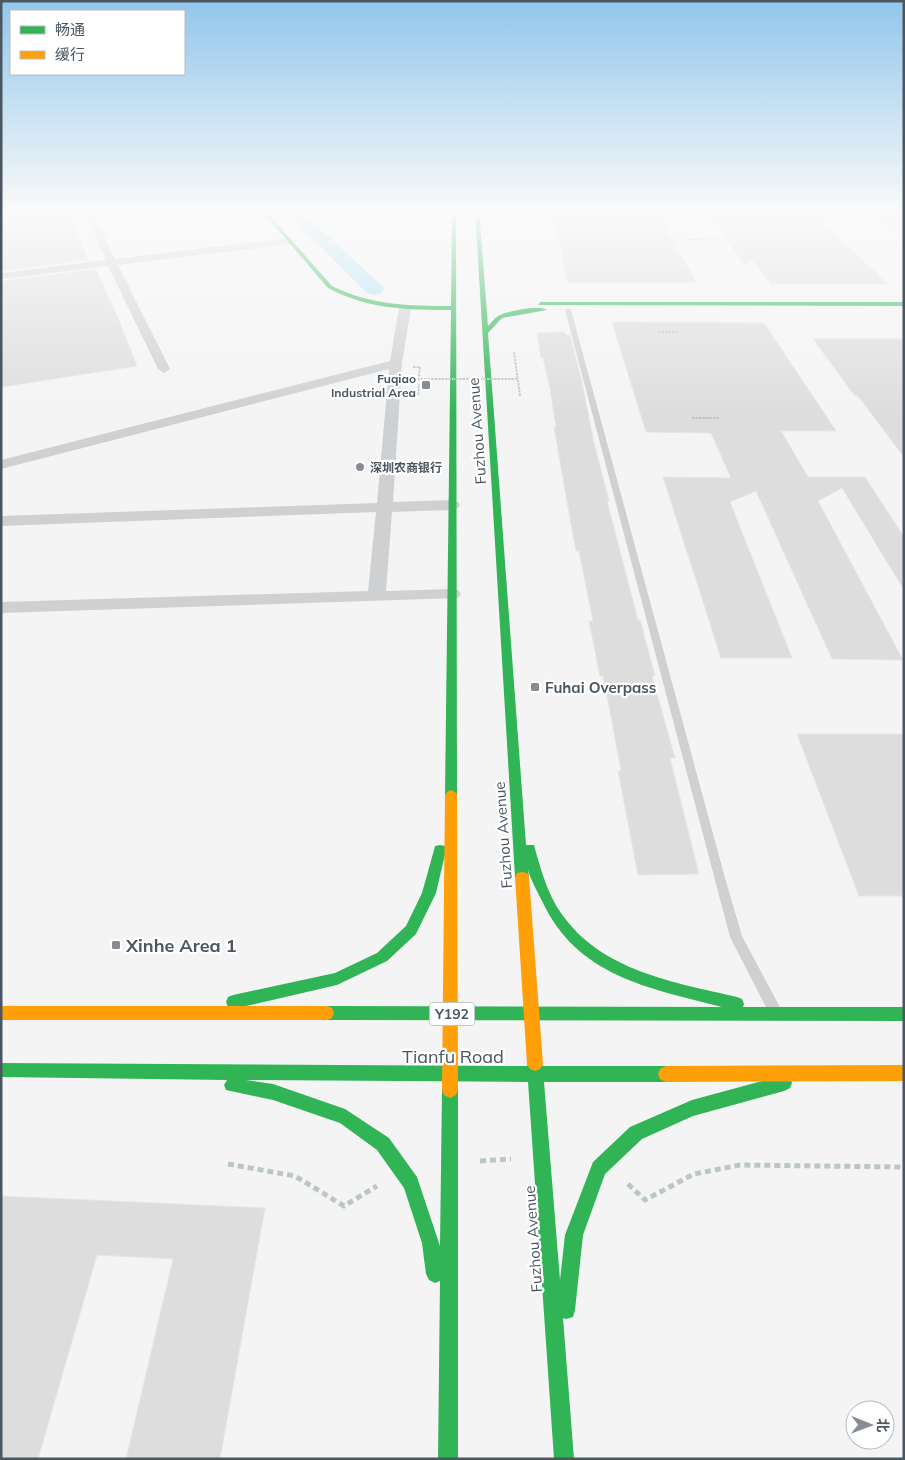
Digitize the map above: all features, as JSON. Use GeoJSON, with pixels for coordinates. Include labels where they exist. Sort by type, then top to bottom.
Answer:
{"type":"FeatureCollection","features":[{"type":"Feature","properties":{"kind":"main road"},"geometry":{"type":"LineString","coordinates":[[321,277],[330,287],[340,294],[357,302],[405,308],[453,308]]}},
{"type":"Feature","properties":{"kind":"main road","name":"Fuzhou Avenue"},"geometry":{"type":"LineString","coordinates":[[448,1459],[453,277]]}},
{"type":"Feature","properties":{"kind":"main road","name":"Fuzhou Avenue"},"geometry":{"type":"LineString","coordinates":[[482,277],[516,809],[564,1459]]}},
{"type":"Feature","properties":{"kind":"main road"},"geometry":{"type":"LineString","coordinates":[[483,287],[497,296]]}},
{"type":"Feature","properties":{"kind":"main road"},"geometry":{"type":"LineString","coordinates":[[514,301],[568,310],[904,308]]}},
{"type":"Feature","properties":{"kind":"main road"},"geometry":{"type":"LineString","coordinates":[[486,332],[500,317],[542,307],[904,304]]}},
{"type":"Feature","properties":{"kind":"main road"},"geometry":{"type":"LineString","coordinates":[[176,1014],[337,979],[382,957],[411,930],[429,893],[451,805]]}},
{"type":"Feature","properties":{"kind":"main road"},"geometry":{"type":"LineString","coordinates":[[516,809],[536,875],[556,917],[586,950],[624,973],[673,988],[777,1014]]}},
{"type":"Feature","properties":{"kind":"main road","name":"Y192"},"geometry":{"type":"LineString","coordinates":[[1,1013],[904,1014]]}},
{"type":"Feature","properties":{"kind":"main road","name":"Tianfu Road"},"geometry":{"type":"LineString","coordinates":[[1,1070],[449,1074],[904,1073]]}},
{"type":"Feature","properties":{"kind":"main road"},"geometry":{"type":"LineString","coordinates":[[156,1071],[273,1092],[344,1117],[383,1144],[411,1183],[431,1243],[448,1391]]}},
{"type":"Feature","properties":{"kind":"main road"},"geometry":{"type":"LineString","coordinates":[[558,1376],[574,1235],[599,1168],[636,1133],[692,1108],[818,1074]]}},
{"type":"Feature","properties":{"kind":"street"},"geometry":{"type":"LineString","coordinates":[[119,277],[164,369]]}},
{"type":"Feature","properties":{"kind":"street"},"geometry":{"type":"LineString","coordinates":[[377,596],[396,363],[405,308]]}},
{"type":"Feature","properties":{"kind":"street"},"geometry":{"type":"LineString","coordinates":[[1,465],[396,363]]}},
{"type":"Feature","properties":{"kind":"street"},"geometry":{"type":"LineString","coordinates":[[1,521],[452,505]]}},
{"type":"Feature","properties":{"kind":"street"},"geometry":{"type":"LineString","coordinates":[[1,608],[452,594]]}},
{"type":"Feature","properties":{"kind":"lane"},"geometry":{"type":"LineString","coordinates":[[568,310],[718,878],[736,937],[777,1014]]}},
{"type":"Feature","properties":{"kind":"path"},"geometry":{"type":"LineString","coordinates":[[658,332],[679,332]]}},
{"type":"Feature","properties":{"kind":"path"},"geometry":{"type":"LineString","coordinates":[[514,352],[520,396]]}},
{"type":"Feature","properties":{"kind":"path"},"geometry":{"type":"LineString","coordinates":[[410,380],[517,379]]}},
{"type":"Feature","properties":{"kind":"path"},"geometry":{"type":"LineString","coordinates":[[692,418],[720,418]]}},
{"type":"Feature","properties":{"kind":"building"},"geometry":{"type":"Polygon","coordinates":[[[32,277],[100,277],[137,366],[1,387],[1,281],[32,277]]]}},
{"type":"Feature","properties":{"kind":"building"},"geometry":{"type":"Polygon","coordinates":[[[567,277],[694,277],[697,283],[568,283],[567,277]]]}},
{"type":"Feature","properties":{"kind":"building"},"geometry":{"type":"Polygon","coordinates":[[[766,277],[880,277],[887,284],[771,284],[766,277]]]}},
{"type":"Feature","properties":{"kind":"building"},"geometry":{"type":"Polygon","coordinates":[[[612,322],[764,323],[836,431],[781,431],[808,477],[865,477],[904,537],[904,590],[842,488],[818,501],[903,660],[832,659],[756,491],[730,502],[792,658],[721,658],[663,477],[731,478],[711,433],[646,432],[612,322]]]}},
{"type":"Feature","properties":{"kind":"building"},"geometry":{"type":"Polygon","coordinates":[[[565,332],[566,335],[570,335],[609,501],[607,501],[638,620],[640,620],[655,676],[652,676],[675,758],[670,758],[699,874],[638,875],[618,771],[621,771],[610,711],[603,676],[600,676],[589,621],[593,621],[579,551],[576,551],[569,513],[554,427],[556,427],[550,388],[543,358],[541,358],[537,333],[565,332]]]}},
{"type":"Feature","properties":{"kind":"building"},"geometry":{"type":"Polygon","coordinates":[[[813,339],[904,339],[904,457],[858,396],[855,396],[813,339]]]}},
{"type":"Feature","properties":{"kind":"building"},"geometry":{"type":"Polygon","coordinates":[[[797,734],[904,734],[904,896],[859,896],[797,734]]]}},
{"type":"Feature","properties":{"kind":"building"},"geometry":{"type":"Polygon","coordinates":[[[1,1196],[265,1208],[220,1459],[126,1459],[173,1259],[97,1255],[38,1459],[1,1459],[1,1196]]]}},
{"type":"Feature","properties":{"kind":"waterway"},"geometry":{"type":"LineString","coordinates":[[362,277],[374,289]]}},
{"type":"Feature","properties":{"kind":"traffic: fast"},"geometry":{"type":"LineString","coordinates":[[321,277],[330,287],[344,295],[374,304],[421,308],[453,308]]}},
{"type":"Feature","properties":{"kind":"traffic: fast"},"geometry":{"type":"LineString","coordinates":[[451,795],[454,277]]}},
{"type":"Feature","properties":{"kind":"traffic: fast"},"geometry":{"type":"LineString","coordinates":[[482,277],[522,877]]}},
{"type":"Feature","properties":{"kind":"traffic: fast"},"geometry":{"type":"LineString","coordinates":[[540,304],[904,304]]}},
{"type":"Feature","properties":{"kind":"traffic: fast"},"geometry":{"type":"LineString","coordinates":[[486,332],[500,317],[525,311],[544,310]]}},
{"type":"Feature","properties":{"kind":"traffic: fast"},"geometry":{"type":"LineString","coordinates":[[529,849],[536,875],[556,917],[586,950],[624,973],[673,988],[737,1004]]}},
{"type":"Feature","properties":{"kind":"traffic: fast"},"geometry":{"type":"LineString","coordinates":[[233,1002],[337,979],[382,957],[411,930],[429,893],[440,850]]}},
{"type":"Feature","properties":{"kind":"traffic: fast"},"geometry":{"type":"LineString","coordinates":[[327,1013],[904,1014]]}},
{"type":"Feature","properties":{"kind":"traffic: fast"},"geometry":{"type":"LineString","coordinates":[[535,1064],[564,1459]]}},
{"type":"Feature","properties":{"kind":"traffic: fast"},"geometry":{"type":"LineString","coordinates":[[1,1070],[666,1074]]}},
{"type":"Feature","properties":{"kind":"traffic: fast"},"geometry":{"type":"LineString","coordinates":[[566,1310],[574,1235],[599,1168],[636,1133],[692,1108],[784,1083]]}},
{"type":"Feature","properties":{"kind":"traffic: fast"},"geometry":{"type":"LineString","coordinates":[[232,1085],[273,1092],[345,1117],[383,1144],[411,1183],[431,1243],[435,1274]]}},
{"type":"Feature","properties":{"kind":"traffic: fast"},"geometry":{"type":"LineString","coordinates":[[448,1459],[450,1090]]}},
{"type":"Feature","properties":{"kind":"traffic: slow"},"geometry":{"type":"LineString","coordinates":[[450,1090],[451,795]]}},
{"type":"Feature","properties":{"kind":"traffic: slow"},"geometry":{"type":"LineString","coordinates":[[522,877],[535,1064]]}},
{"type":"Feature","properties":{"kind":"traffic: slow"},"geometry":{"type":"LineString","coordinates":[[1,1013],[327,1013]]}},
{"type":"Feature","properties":{"kind":"traffic: slow"},"geometry":{"type":"LineString","coordinates":[[666,1074],[904,1073]]}},
{"type":"Feature","properties":{"kind":"place","name":"Fuqiao Industrial Area"},"geometry":{"type":"Point","coordinates":[426,385]}},
{"type":"Feature","properties":{"kind":"place","name":"深圳农商银行"},"geometry":{"type":"Point","coordinates":[360,467]}},
{"type":"Feature","properties":{"kind":"place","name":"Fuhai Overpass"},"geometry":{"type":"Point","coordinates":[535,687]}},
{"type":"Feature","properties":{"kind":"place","name":"Xinhe Area 1"},"geometry":{"type":"Point","coordinates":[116,945]}}]}
